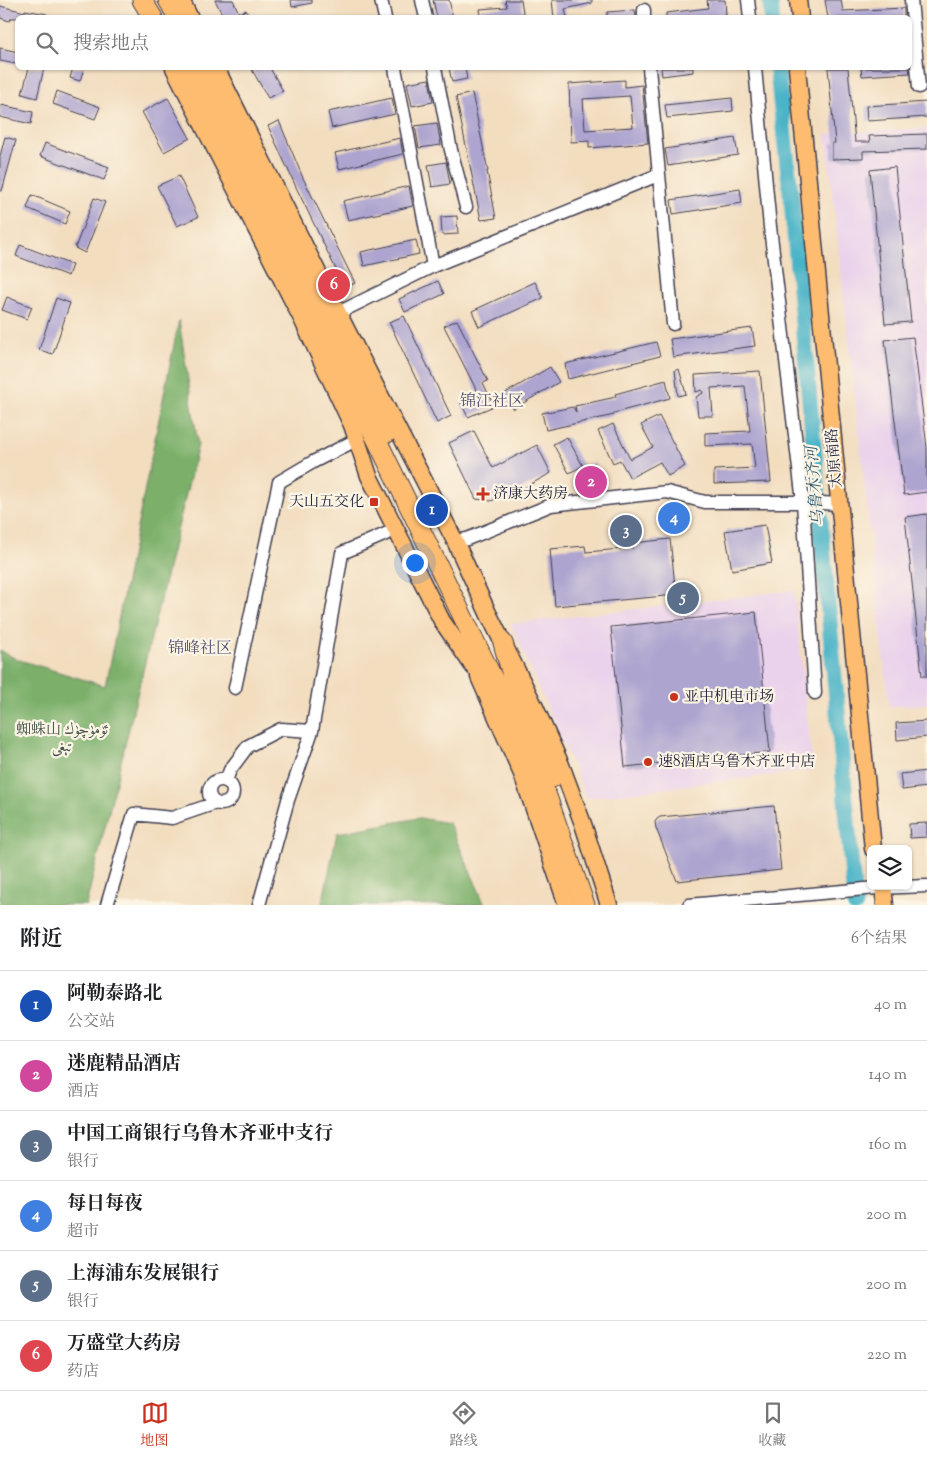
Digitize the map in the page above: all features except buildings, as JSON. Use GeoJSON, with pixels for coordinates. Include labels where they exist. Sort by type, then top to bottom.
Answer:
{"type":"FeatureCollection","features":[{"type":"Feature","properties":{"kind":"highway"},"geometry":{"type":"LineString","coordinates":[[142,0],[151,15]]}},
{"type":"Feature","properties":{"kind":"highway"},"geometry":{"type":"LineString","coordinates":[[154,0],[162,15]]}},
{"type":"Feature","properties":{"kind":"highway"},"geometry":{"type":"LineString","coordinates":[[168,0],[176,15]]}},
{"type":"Feature","properties":{"kind":"highway"},"geometry":{"type":"LineString","coordinates":[[194,70],[500,693],[597,905]]}},
{"type":"Feature","properties":{"kind":"highway"},"geometry":{"type":"LineString","coordinates":[[195,70],[221,101],[384,426],[520,704],[543,754],[585,905]]}},
{"type":"Feature","properties":{"kind":"highway"},"geometry":{"type":"LineString","coordinates":[[503,642],[520,704]]}},
{"type":"Feature","properties":{"kind":"main road"},"geometry":{"type":"LineString","coordinates":[[136,0],[145,15]]}},
{"type":"Feature","properties":{"kind":"main road"},"geometry":{"type":"LineString","coordinates":[[181,0],[188,15]]}},
{"type":"Feature","properties":{"kind":"main road"},"geometry":{"type":"LineString","coordinates":[[791,0],[792,15]]}},
{"type":"Feature","properties":{"kind":"main road"},"geometry":{"type":"LineString","coordinates":[[798,0],[800,15]]}},
{"type":"Feature","properties":{"kind":"main road"},"geometry":{"type":"LineString","coordinates":[[194,70],[301,316],[358,439],[370,476],[396,530],[442,621],[474,666],[500,693]]}},
{"type":"Feature","properties":{"kind":"main road"},"geometry":{"type":"LineString","coordinates":[[217,70],[338,313],[455,541],[534,705],[583,824],[609,905]]}},
{"type":"Feature","properties":{"kind":"main road","name":"太原南路"},"geometry":{"type":"LineString","coordinates":[[797,70],[834,503],[873,845]]}},
{"type":"Feature","properties":{"kind":"main road"},"geometry":{"type":"LineString","coordinates":[[804,70],[880,845]]}},
{"type":"Feature","properties":{"kind":"main road"},"geometry":{"type":"LineString","coordinates":[[474,666],[522,774],[567,905]]}},
{"type":"Feature","properties":{"kind":"main road"},"geometry":{"type":"LineString","coordinates":[[877,890],[878,905]]}},
{"type":"Feature","properties":{"kind":"main road"},"geometry":{"type":"LineString","coordinates":[[878,890],[885,905]]}},
{"type":"Feature","properties":{"kind":"street"},"geometry":{"type":"LineString","coordinates":[[381,0],[384,15]]}},
{"type":"Feature","properties":{"kind":"street"},"geometry":{"type":"LineString","coordinates":[[422,0],[425,15]]}},
{"type":"Feature","properties":{"kind":"street"},"geometry":{"type":"LineString","coordinates":[[748,0],[750,15]]}},
{"type":"Feature","properties":{"kind":"street"},"geometry":{"type":"LineString","coordinates":[[911,0],[919,87]]}},
{"type":"Feature","properties":{"kind":"street"},"geometry":{"type":"LineString","coordinates":[[395,70],[433,266]]}},
{"type":"Feature","properties":{"kind":"street"},"geometry":{"type":"LineString","coordinates":[[435,70],[450,150],[466,207]]}},
{"type":"Feature","properties":{"kind":"street"},"geometry":{"type":"LineString","coordinates":[[649,70],[673,324]]}},
{"type":"Feature","properties":{"kind":"street"},"geometry":{"type":"LineString","coordinates":[[755,70],[770,227],[805,502],[815,693]]}},
{"type":"Feature","properties":{"kind":"street"},"geometry":{"type":"LineString","coordinates":[[338,313],[433,266],[658,175]]}},
{"type":"Feature","properties":{"kind":"street"},"geometry":{"type":"LineString","coordinates":[[235,688],[279,482],[358,439]]}},
{"type":"Feature","properties":{"kind":"street"},"geometry":{"type":"LineString","coordinates":[[455,541],[467,539],[551,505],[667,492],[705,502],[834,503]]}},
{"type":"Feature","properties":{"kind":"street"},"geometry":{"type":"LineString","coordinates":[[259,905],[288,800],[312,731],[342,553],[396,530]]}},
{"type":"Feature","properties":{"kind":"street"},"geometry":{"type":"LineString","coordinates":[[106,905],[134,814],[172,818],[216,803],[210,797],[209,789],[218,780],[226,781],[230,770],[248,746],[281,729],[312,731]]}},
{"type":"Feature","properties":{"kind":"street"},"geometry":{"type":"LineString","coordinates":[[912,887],[927,886]]}},
{"type":"Feature","properties":{"kind":"street"},"geometry":{"type":"LineString","coordinates":[[689,905],[867,889]]}},
{"type":"Feature","properties":{"kind":"shaded area"},"geometry":{"type":"Polygon","coordinates":[[[927,128],[927,704],[889,707],[826,134],[927,128]]]}},
{"type":"Feature","properties":{"kind":"shaded area","name":"亚中机电市场"},"geometry":{"type":"Polygon","coordinates":[[[794,590],[813,770],[587,798],[511,624],[794,590]]]}},
{"type":"Feature","properties":{"kind":"green space","name":"蜘蛛山 ئۆمۈچۈك تېغى"},"geometry":{"type":"Polygon","coordinates":[[[179,320],[198,445],[86,905],[0,905],[0,650],[16,659],[105,686],[179,320]]]}},
{"type":"Feature","properties":{"kind":"green space"},"geometry":{"type":"Polygon","coordinates":[[[419,818],[449,823],[485,905],[322,905],[337,833],[419,818]]]}},
{"type":"Feature","properties":{"kind":"waterway","name":"乌鲁木齐河"},"geometry":{"type":"LineString","coordinates":[[770,0],[772,15]]}},
{"type":"Feature","properties":{"kind":"waterway","name":"乌鲁木齐河"},"geometry":{"type":"LineString","coordinates":[[777,70],[792,206],[855,905]]}},
{"type":"Feature","properties":{"kind":"place","name":"万盛堂大药房"},"geometry":{"type":"Point","coordinates":[334,285]}},
{"type":"Feature","properties":{"kind":"place","name":"迷鹿精品酒店"},"geometry":{"type":"Point","coordinates":[591,482]}},
{"type":"Feature","properties":{"kind":"place","name":"济康大药房"},"geometry":{"type":"Point","coordinates":[483,494]}},
{"type":"Feature","properties":{"kind":"place","name":"天山五交化"},"geometry":{"type":"Point","coordinates":[374,502]}},
{"type":"Feature","properties":{"kind":"place","name":"阿勒泰路北"},"geometry":{"type":"Point","coordinates":[432,510]}},
{"type":"Feature","properties":{"kind":"place","name":"每日每夜"},"geometry":{"type":"Point","coordinates":[674,518]}},
{"type":"Feature","properties":{"kind":"place","name":"中国工商银行乌鲁木齐亚中支行"},"geometry":{"type":"Point","coordinates":[626,531]}},
{"type":"Feature","properties":{"kind":"place","name":"上海浦东发展银行"},"geometry":{"type":"Point","coordinates":[683,598]}},
{"type":"Feature","properties":{"kind":"place","name":"亚中机电市场"},"geometry":{"type":"Point","coordinates":[674,697]}},
{"type":"Feature","properties":{"kind":"place","name":"速8酒店乌鲁木齐亚中店"},"geometry":{"type":"Point","coordinates":[648,762]}},
{"type":"Feature","properties":{"kind":"district","name":"锦江社区"},"geometry":{"type":"Point","coordinates":[492,402]}},
{"type":"Feature","properties":{"kind":"district","name":"锦峰社区"},"geometry":{"type":"Point","coordinates":[200,649]}}]}
